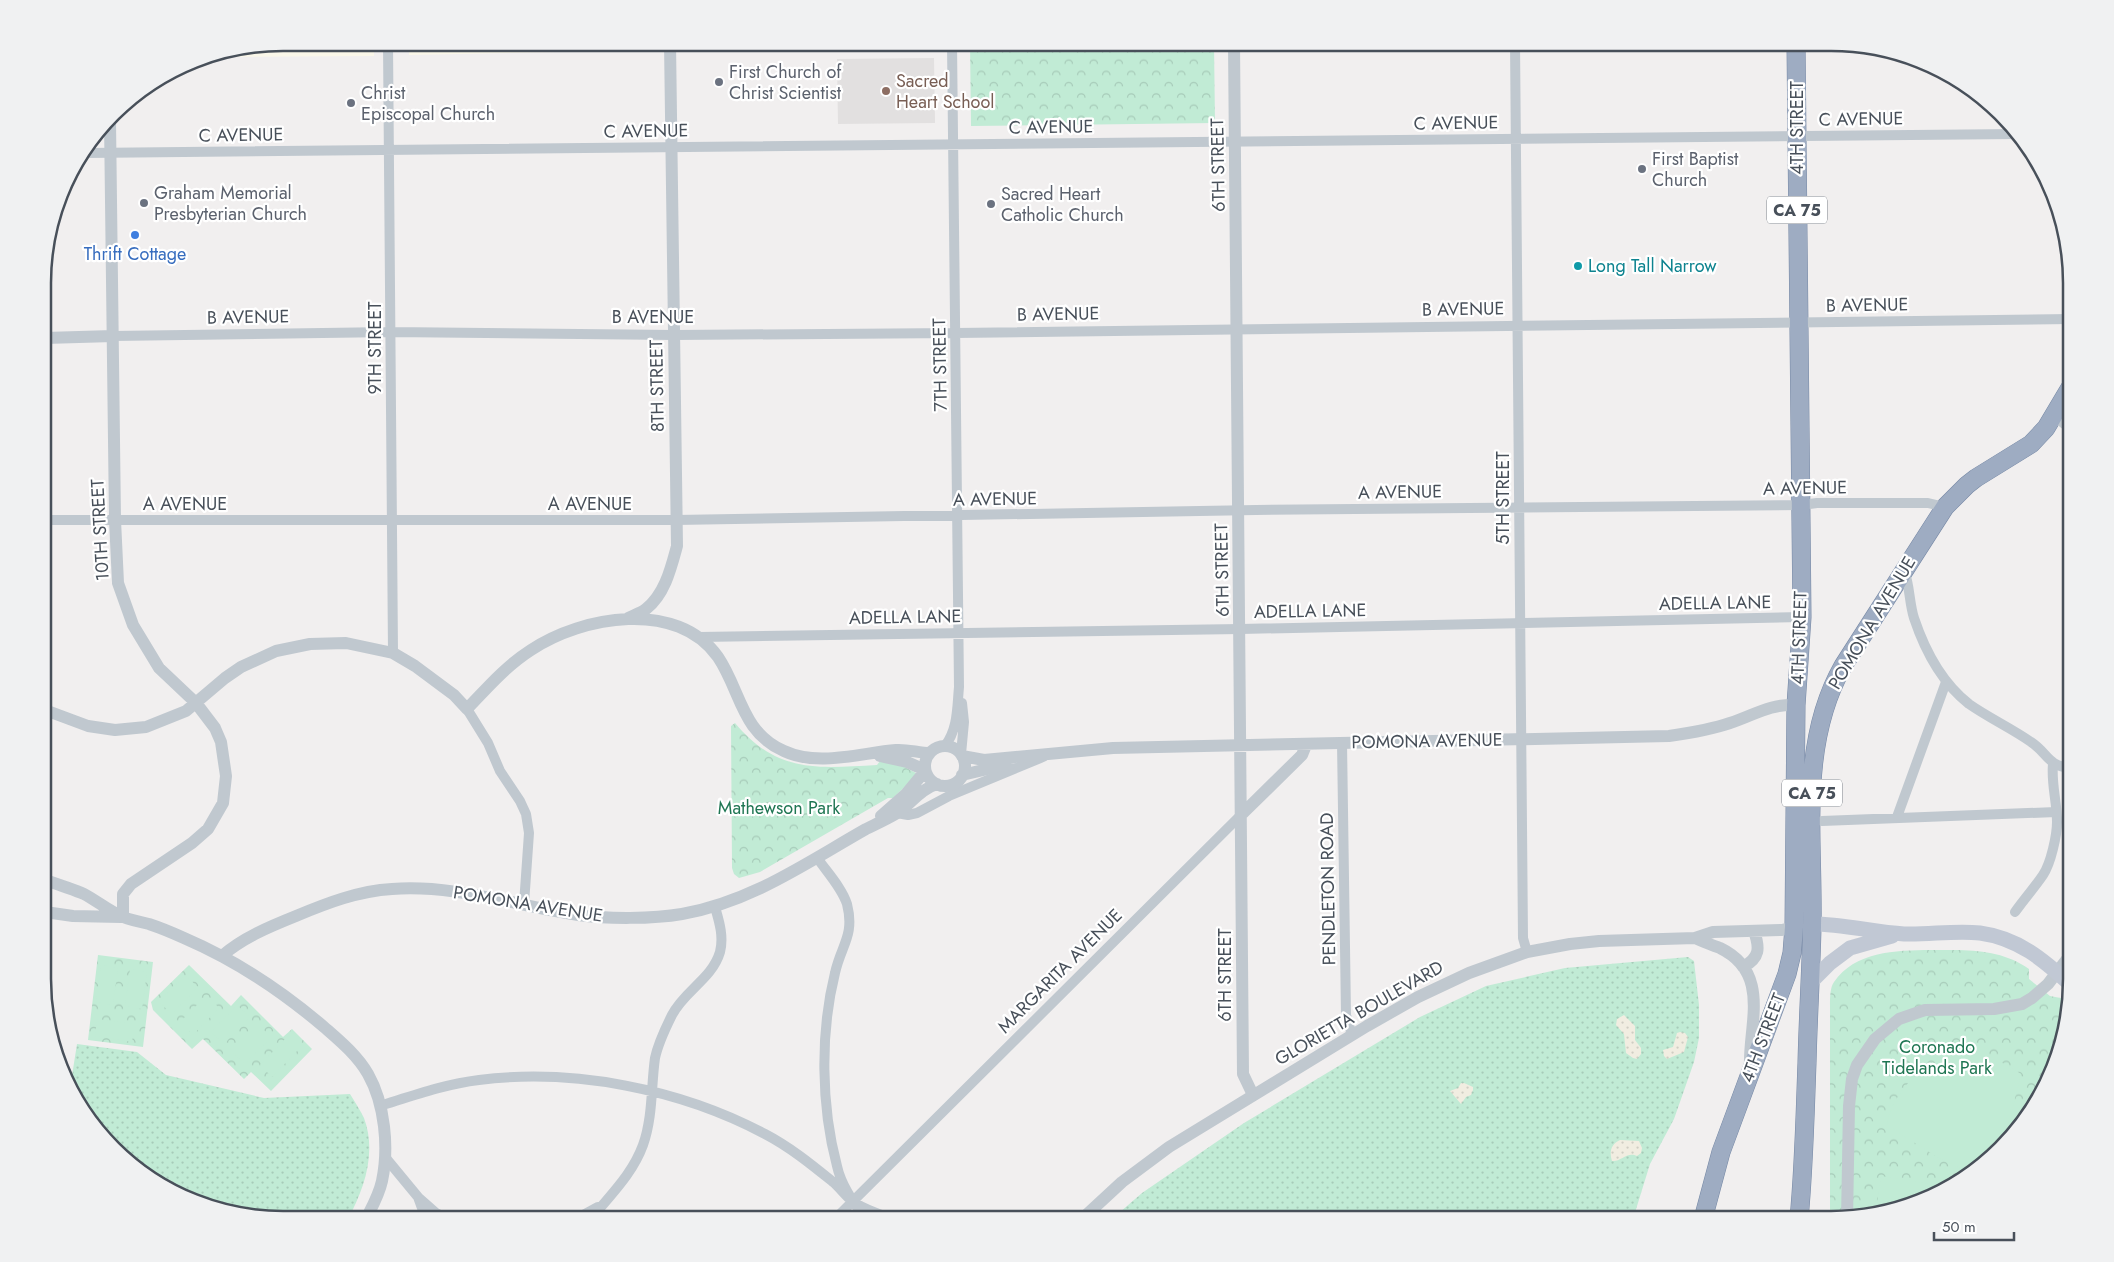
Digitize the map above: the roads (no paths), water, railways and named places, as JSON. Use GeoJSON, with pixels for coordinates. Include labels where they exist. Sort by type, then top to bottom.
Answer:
{"type":"FeatureCollection","features":[{"type":"Feature","properties":{"kind":"highway","name":"4TH STREET"},"geometry":{"type":"LineString","coordinates":[[1705,1211],[1721,1152],[1787,974],[1794,927],[1796,705],[1802,617],[1796,51]]}},
{"type":"Feature","properties":{"kind":"highway","name":"POMONA AVENUE"},"geometry":{"type":"LineString","coordinates":[[1812,924],[1812,777],[1820,720],[1833,683],[1945,507],[1966,485],[2031,444],[2046,428],[2063,400]]}},
{"type":"Feature","properties":{"kind":"highway","name":"4TH STREET"},"geometry":{"type":"LineString","coordinates":[[1799,1211],[1812,924]]}},
{"type":"Feature","properties":{"kind":"main road"},"geometry":{"type":"LineString","coordinates":[[1812,924],[1903,934],[1979,933],[2016,943],[2034,953],[2063,979]]}},
{"type":"Feature","properties":{"kind":"main road"},"geometry":{"type":"LineString","coordinates":[[1810,984],[1830,963],[1850,948],[1903,934]]}},
{"type":"Feature","properties":{"kind":"street","name":"9TH STREET"},"geometry":{"type":"LineString","coordinates":[[388,51],[393,653]]}},
{"type":"Feature","properties":{"kind":"street","name":"8TH STREET"},"geometry":{"type":"LineString","coordinates":[[627,618],[648,607],[660,593],[669,576],[677,546],[670,51]]}},
{"type":"Feature","properties":{"kind":"street","name":"7TH STREET"},"geometry":{"type":"LineString","coordinates":[[952,51],[959,632],[960,687],[964,722],[961,755]]}},
{"type":"Feature","properties":{"kind":"street","name":"6TH STREET"},"geometry":{"type":"LineString","coordinates":[[1234,51],[1241,629],[1243,1074],[1253,1095]]}},
{"type":"Feature","properties":{"kind":"street","name":"5TH STREET"},"geometry":{"type":"LineString","coordinates":[[1515,51],[1523,938],[1527,952]]}},
{"type":"Feature","properties":{"kind":"street","name":"10TH STREET"},"geometry":{"type":"LineString","coordinates":[[110,129],[115,520],[118,583],[133,625],[159,668],[196,703],[215,728],[221,742],[226,776],[223,803],[208,829],[192,843],[131,884],[123,894],[123,917]]}},
{"type":"Feature","properties":{"kind":"street","name":"C AVENUE"},"geometry":{"type":"LineString","coordinates":[[91,153],[2008,134]]}},
{"type":"Feature","properties":{"kind":"street","name":"B AVENUE"},"geometry":{"type":"LineString","coordinates":[[51,338],[391,332],[674,335],[956,333],[2063,319]]}},
{"type":"Feature","properties":{"kind":"street"},"geometry":{"type":"LineString","coordinates":[[2051,420],[2063,421]]}},
{"type":"Feature","properties":{"kind":"street","name":"A AVENUE"},"geometry":{"type":"LineString","coordinates":[[51,520],[676,520],[1239,511],[1802,506],[1817,503],[1928,503],[1945,507]]}},
{"type":"Feature","properties":{"kind":"street"},"geometry":{"type":"LineString","coordinates":[[1904,570],[1909,584],[1914,616],[1920,633],[1931,660],[1946,682],[1969,703],[2032,742],[2053,764],[2063,766]]}},
{"type":"Feature","properties":{"kind":"street","name":"ADELLA LANE"},"geometry":{"type":"LineString","coordinates":[[699,637],[1241,629],[1802,617]]}},
{"type":"Feature","properties":{"kind":"street"},"geometry":{"type":"LineString","coordinates":[[467,709],[506,668],[531,650],[557,635],[581,625],[627,618],[676,626],[699,637],[717,657],[736,692],[742,710],[751,724],[768,742],[784,752],[814,759],[898,750],[930,753]]}},
{"type":"Feature","properties":{"kind":"street"},"geometry":{"type":"LineString","coordinates":[[51,713],[88,726],[115,730],[146,727],[186,710],[241,667],[276,651],[310,644],[346,643],[393,653],[415,666],[454,695],[467,709],[488,743],[500,771],[520,800],[526,814],[529,833],[524,904]]}},
{"type":"Feature","properties":{"kind":"street"},"geometry":{"type":"LineString","coordinates":[[1897,817],[1946,682]]}},
{"type":"Feature","properties":{"kind":"street","name":"7TH STREET"},"geometry":{"type":"LineString","coordinates":[[945,746],[953,736],[960,687]]}},
{"type":"Feature","properties":{"kind":"street","name":"POMONA AVENUE"},"geometry":{"type":"LineString","coordinates":[[945,746],[951,747],[961,755],[984,760],[1113,748],[1669,736],[1694,733],[1730,723],[1767,707],[1796,705]]}},
{"type":"Feature","properties":{"kind":"street","name":"PENDLETON ROAD"},"geometry":{"type":"LineString","coordinates":[[1342,742],[1346,1015],[1352,1035]]}},
{"type":"Feature","properties":{"kind":"street","name":"MARGARITA AVENUE"},"geometry":{"type":"LineString","coordinates":[[842,1211],[1302,756],[1306,745]]}},
{"type":"Feature","properties":{"kind":"street"},"geometry":{"type":"LineString","coordinates":[[945,746],[939,747],[930,753],[925,760],[925,770],[929,779],[937,784],[946,786],[953,784],[962,775],[964,769],[961,755]]}},
{"type":"Feature","properties":{"kind":"street"},"geometry":{"type":"LineString","coordinates":[[962,775],[1053,753]]}},
{"type":"Feature","properties":{"kind":"street","name":"POMONA AVENUE"},"geometry":{"type":"LineString","coordinates":[[222,956],[232,947],[288,919],[331,901],[392,888],[441,889],[578,915],[608,918],[680,914],[715,907],[763,888],[818,859],[866,829],[897,813],[908,815],[917,812],[955,793],[1053,753]]}},
{"type":"Feature","properties":{"kind":"street"},"geometry":{"type":"LineString","coordinates":[[870,754],[907,762],[925,770]]}},
{"type":"Feature","properties":{"kind":"street"},"geometry":{"type":"LineString","coordinates":[[2015,912],[2044,873],[2052,850],[2057,825],[2052,777],[2053,764]]}},
{"type":"Feature","properties":{"kind":"street"},"geometry":{"type":"LineString","coordinates":[[866,829],[906,794],[925,770]]}},
{"type":"Feature","properties":{"kind":"street"},"geometry":{"type":"LineString","coordinates":[[897,813],[926,788],[937,784]]}},
{"type":"Feature","properties":{"kind":"street"},"geometry":{"type":"LineString","coordinates":[[1822,821],[2056,812]]}},
{"type":"Feature","properties":{"kind":"street"},"geometry":{"type":"LineString","coordinates":[[818,859],[847,904],[850,926],[846,944],[835,972],[825,1038],[824,1063],[828,1118],[837,1167],[860,1211]]}},
{"type":"Feature","properties":{"kind":"street"},"geometry":{"type":"LineString","coordinates":[[51,883],[82,894],[123,917],[151,925],[222,956],[262,980],[307,1012],[348,1048],[368,1074],[380,1106],[385,1157],[382,1182],[370,1211]]}},
{"type":"Feature","properties":{"kind":"street"},"geometry":{"type":"LineString","coordinates":[[598,1211],[618,1190],[632,1168],[643,1145],[648,1129],[656,1056],[673,1014],[685,996],[713,969],[720,950],[721,930],[715,907]]}},
{"type":"Feature","properties":{"kind":"street"},"geometry":{"type":"LineString","coordinates":[[51,913],[73,916],[123,917]]}},
{"type":"Feature","properties":{"kind":"street","name":"GLORIETTA BOULEVARD"},"geometry":{"type":"LineString","coordinates":[[1091,1211],[1122,1182],[1168,1147],[1352,1035],[1436,988],[1527,952],[1599,941],[1695,938],[1713,932],[1782,930],[1794,927]]}},
{"type":"Feature","properties":{"kind":"street"},"geometry":{"type":"LineString","coordinates":[[1743,968],[1757,957],[1759,948],[1754,931]]}},
{"type":"Feature","properties":{"kind":"street","name":"GLORIETTA BOULEVARD"},"geometry":{"type":"LineString","coordinates":[[1695,938],[1720,948],[1743,968],[1750,981],[1755,1001],[1749,1049],[1750,1073]]}},
{"type":"Feature","properties":{"kind":"street"},"geometry":{"type":"LineString","coordinates":[[1848,1210],[1849,1106],[1852,1079],[1857,1065],[1874,1039],[1899,1019],[1925,1010],[1994,1009],[2022,1004],[2043,988],[2063,964]]}},
{"type":"Feature","properties":{"kind":"street"},"geometry":{"type":"LineString","coordinates":[[380,1106],[439,1088],[477,1080],[520,1076],[579,1078],[617,1083],[711,1110],[765,1134],[789,1148],[835,1184],[853,1201],[874,1211]]}},
{"type":"Feature","properties":{"kind":"street"},"geometry":{"type":"LineString","coordinates":[[385,1157],[418,1197],[434,1211]]}},
{"type":"Feature","properties":{"kind":"street"},"geometry":{"type":"LineString","coordinates":[[591,1211],[618,1190]]}},
{"type":"Feature","properties":{"kind":"street"},"geometry":{"type":"LineString","coordinates":[[418,1197],[423,1211]]}},
{"type":"Feature","properties":{"kind":"place","name":"First Church of Christ Scientist"},"geometry":{"type":"Point","coordinates":[719,82]}},
{"type":"Feature","properties":{"kind":"place","name":"Sacred Heart School"},"geometry":{"type":"Point","coordinates":[886,91]}},
{"type":"Feature","properties":{"kind":"place","name":"Christ Episcopal Church"},"geometry":{"type":"Point","coordinates":[351,103]}},
{"type":"Feature","properties":{"kind":"place","name":"First Baptist Church"},"geometry":{"type":"Point","coordinates":[1642,169]}},
{"type":"Feature","properties":{"kind":"place","name":"Graham Memorial Presbyterian Church"},"geometry":{"type":"Point","coordinates":[144,203]}},
{"type":"Feature","properties":{"kind":"place","name":"Sacred Heart Catholic Church"},"geometry":{"type":"Point","coordinates":[991,204]}},
{"type":"Feature","properties":{"kind":"place","name":"Thrift Cottage"},"geometry":{"type":"Point","coordinates":[135,235]}},
{"type":"Feature","properties":{"kind":"place","name":"Long Tall Narrow"},"geometry":{"type":"Point","coordinates":[1578,266]}},
{"type":"Feature","properties":{"kind":"park label","name":"Mathewson Park"},"geometry":{"type":"Point","coordinates":[779,808]}},
{"type":"Feature","properties":{"kind":"park label","name":"Coronado Tidelands Park"},"geometry":{"type":"Point","coordinates":[1937,1057]}}]}
